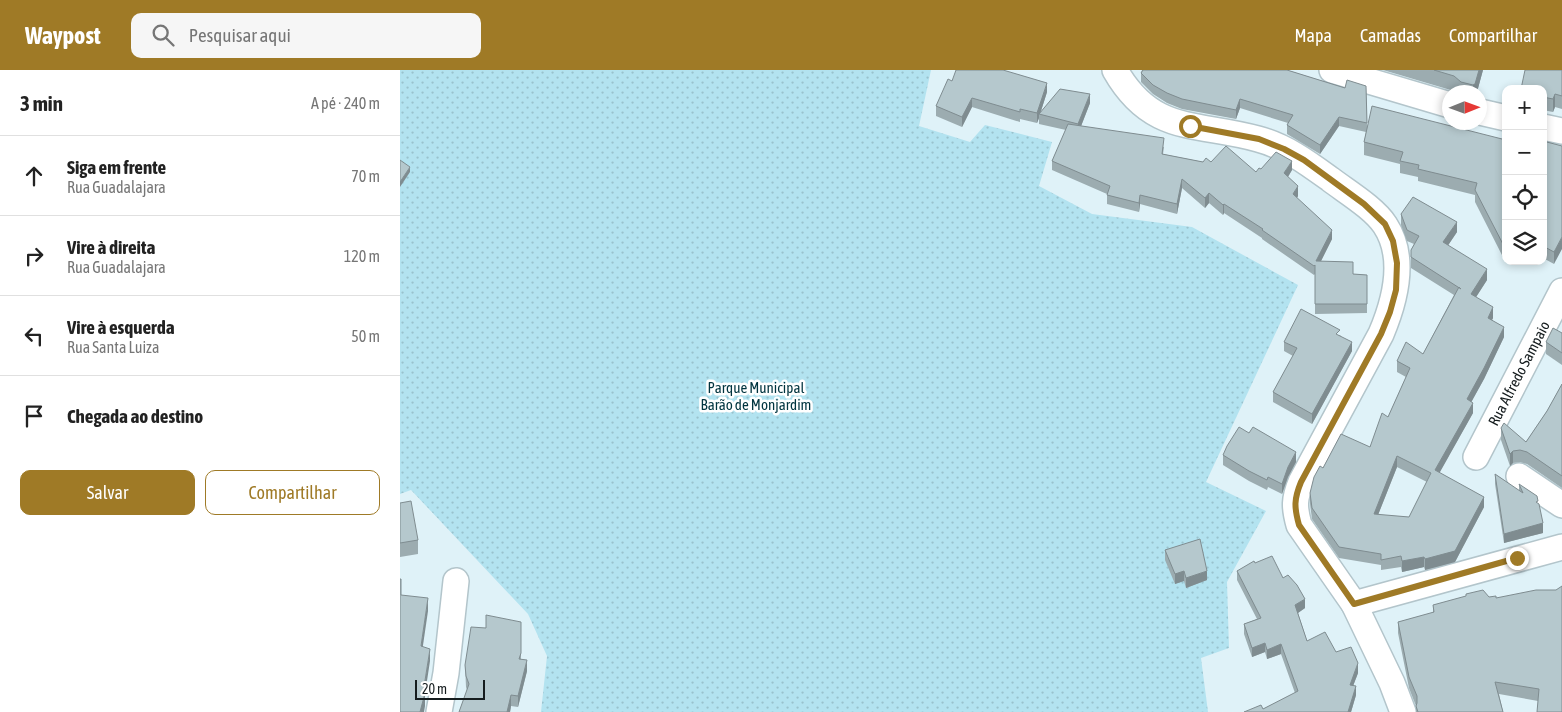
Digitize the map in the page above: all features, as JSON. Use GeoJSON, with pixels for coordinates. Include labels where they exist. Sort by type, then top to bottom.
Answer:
{"type":"FeatureCollection","features":[{"type":"Feature","properties":{"kind":"street"},"geometry":{"type":"LineString","coordinates":[[1115,70],[1135,98],[1152,112],[1165,119],[1190,126],[1259,139],[1284,149],[1304,160],[1364,204],[1385,224],[1393,241],[1397,263],[1396,290],[1390,312],[1381,334],[1301,482],[1296,496],[1295,510],[1299,525],[1354,604],[1392,683],[1403,712]]}},
{"type":"Feature","properties":{"kind":"street"},"geometry":{"type":"LineString","coordinates":[[1332,70],[1442,103]]}},
{"type":"Feature","properties":{"kind":"street"},"geometry":{"type":"LineString","coordinates":[[1487,114],[1502,117]]}},
{"type":"Feature","properties":{"kind":"street"},"geometry":{"type":"LineString","coordinates":[[1547,128],[1562,131]]}},
{"type":"Feature","properties":{"kind":"street","name":"Rua Alfredo Sampaio"},"geometry":{"type":"LineString","coordinates":[[1476,457],[1562,291]]}},
{"type":"Feature","properties":{"kind":"street"},"geometry":{"type":"LineString","coordinates":[[1519,476],[1562,505]]}},
{"type":"Feature","properties":{"kind":"street"},"geometry":{"type":"LineString","coordinates":[[1354,604],[1562,547]]}},
{"type":"Feature","properties":{"kind":"street"},"geometry":{"type":"LineString","coordinates":[[439,712],[446,673],[456,581]]}},
{"type":"Feature","properties":{"kind":"green space","name":"Parque Municipal Barão de Monjardim"},"geometry":{"type":"Polygon","coordinates":[[[400,70],[931,70],[919,126],[970,142],[985,125],[1052,142],[1039,186],[1092,214],[1192,227],[1298,285],[1206,482],[1266,511],[1227,582],[1229,648],[1201,658],[1208,712],[541,712],[547,656],[528,614],[411,490],[400,494],[400,70]]]}},
{"type":"Feature","properties":{"kind":"building"},"geometry":{"type":"Polygon","coordinates":[[[956,70],[1003,70],[1047,83],[1037,113],[1020,109],[1020,112],[972,98],[962,117],[936,106],[948,79],[952,81],[956,70]]]}},
{"type":"Feature","properties":{"kind":"building"},"geometry":{"type":"Polygon","coordinates":[[[1143,70],[1287,70],[1345,88],[1347,80],[1366,86],[1367,123],[1339,117],[1320,145],[1287,125],[1293,115],[1240,99],[1236,110],[1182,99],[1153,85],[1141,73],[1143,70]]]}},
{"type":"Feature","properties":{"kind":"building"},"geometry":{"type":"Polygon","coordinates":[[[1434,70],[1479,70],[1473,85],[1461,82],[1454,76],[1434,70]]]}},
{"type":"Feature","properties":{"kind":"building"},"geometry":{"type":"Polygon","coordinates":[[[1525,70],[1562,70],[1562,96],[1555,94],[1553,99],[1547,98],[1547,85],[1522,85],[1525,70]]]}},
{"type":"Feature","properties":{"kind":"building"},"geometry":{"type":"Polygon","coordinates":[[[1060,89],[1090,94],[1078,124],[1039,114],[1060,89]]]}},
{"type":"Feature","properties":{"kind":"building"},"geometry":{"type":"Polygon","coordinates":[[[1372,106],[1442,124],[1442,130],[1467,130],[1502,139],[1502,242],[1475,190],[1477,183],[1418,169],[1419,165],[1400,161],[1403,152],[1364,142],[1372,106]]]}},
{"type":"Feature","properties":{"kind":"building"},"geometry":{"type":"Polygon","coordinates":[[[1068,124],[1164,138],[1162,154],[1203,162],[1206,158],[1211,162],[1226,146],[1256,172],[1276,152],[1292,161],[1284,173],[1298,186],[1293,194],[1332,230],[1316,261],[1353,262],[1353,274],[1367,275],[1367,304],[1315,304],[1315,265],[1263,229],[1223,205],[1209,193],[1205,198],[1182,179],[1177,204],[1140,195],[1139,203],[1107,195],[1110,186],[1052,161],[1068,124]]]}},
{"type":"Feature","properties":{"kind":"building"},"geometry":{"type":"Polygon","coordinates":[[[1547,142],[1562,146],[1562,237],[1554,252],[1547,248],[1547,142]]]}},
{"type":"Feature","properties":{"kind":"building"},"geometry":{"type":"Polygon","coordinates":[[[400,160],[410,167],[400,182],[400,160]]]}},
{"type":"Feature","properties":{"kind":"building"},"geometry":{"type":"Polygon","coordinates":[[[1413,197],[1457,222],[1443,242],[1487,269],[1471,294],[1493,307],[1488,318],[1504,327],[1467,399],[1473,403],[1435,470],[1484,497],[1455,551],[1425,559],[1424,557],[1402,561],[1401,556],[1381,560],[1381,554],[1339,547],[1312,508],[1310,493],[1314,477],[1320,466],[1323,468],[1341,434],[1370,447],[1382,413],[1388,417],[1410,368],[1397,361],[1406,342],[1423,354],[1459,288],[1411,257],[1411,250],[1419,236],[1407,230],[1401,214],[1413,197]],[[1397,456],[1374,514],[1409,517],[1431,473],[1397,456]]]}},
{"type":"Feature","properties":{"kind":"building"},"geometry":{"type":"Polygon","coordinates":[[[1301,309],[1340,330],[1336,334],[1352,342],[1312,414],[1273,392],[1297,348],[1284,342],[1301,309]]]}},
{"type":"Feature","properties":{"kind":"building"},"geometry":{"type":"Polygon","coordinates":[[[1553,328],[1562,333],[1562,353],[1546,342],[1553,328]]]}},
{"type":"Feature","properties":{"kind":"building"},"geometry":{"type":"Polygon","coordinates":[[[1562,384],[1562,476],[1527,452],[1520,450],[1513,451],[1510,454],[1501,428],[1504,423],[1526,442],[1562,384]]]}},
{"type":"Feature","properties":{"kind":"building"},"geometry":{"type":"Polygon","coordinates":[[[1239,427],[1249,433],[1253,427],[1296,452],[1282,484],[1268,477],[1267,480],[1223,455],[1239,427]]]}},
{"type":"Feature","properties":{"kind":"building"},"geometry":{"type":"Polygon","coordinates":[[[1495,474],[1523,493],[1519,484],[1537,496],[1538,501],[1536,502],[1539,504],[1543,523],[1504,534],[1495,474]]]}},
{"type":"Feature","properties":{"kind":"building"},"geometry":{"type":"Polygon","coordinates":[[[411,501],[418,540],[400,543],[400,503],[411,501]]]}},
{"type":"Feature","properties":{"kind":"building"},"geometry":{"type":"Polygon","coordinates":[[[1200,539],[1207,571],[1186,578],[1184,571],[1175,574],[1165,550],[1200,539]]]}},
{"type":"Feature","properties":{"kind":"building"},"geometry":{"type":"Polygon","coordinates":[[[1272,556],[1283,578],[1288,575],[1297,585],[1305,599],[1295,605],[1307,641],[1325,632],[1336,652],[1351,647],[1358,663],[1350,685],[1356,686],[1348,712],[1244,712],[1261,705],[1263,709],[1298,691],[1281,644],[1267,650],[1265,643],[1252,648],[1244,624],[1261,618],[1237,571],[1254,561],[1255,563],[1272,556]]]}},
{"type":"Feature","properties":{"kind":"building"},"geometry":{"type":"Polygon","coordinates":[[[400,579],[401,595],[428,598],[421,646],[430,649],[423,693],[425,693],[420,712],[400,712],[400,579]]]}},
{"type":"Feature","properties":{"kind":"building"},"geometry":{"type":"Polygon","coordinates":[[[1562,586],[1562,712],[1537,712],[1539,689],[1495,682],[1503,712],[1418,712],[1416,706],[1417,696],[1409,677],[1398,622],[1434,612],[1433,605],[1483,590],[1489,597],[1496,596],[1496,598],[1536,590],[1556,590],[1562,586]]]}},
{"type":"Feature","properties":{"kind":"building"},"geometry":{"type":"Polygon","coordinates":[[[486,615],[521,622],[521,653],[519,659],[527,660],[518,696],[511,695],[507,712],[459,712],[469,684],[465,665],[471,627],[486,628],[486,615]]]}},
{"type":"Feature","properties":{"kind":"route"},"geometry":{"type":"LineString","coordinates":[[1190,126],[1259,139],[1284,149],[1304,160],[1364,204],[1385,224],[1393,241],[1397,263],[1396,290],[1390,312],[1381,334],[1301,482],[1296,496],[1295,510],[1299,525],[1354,604],[1517,558]]}}]}
